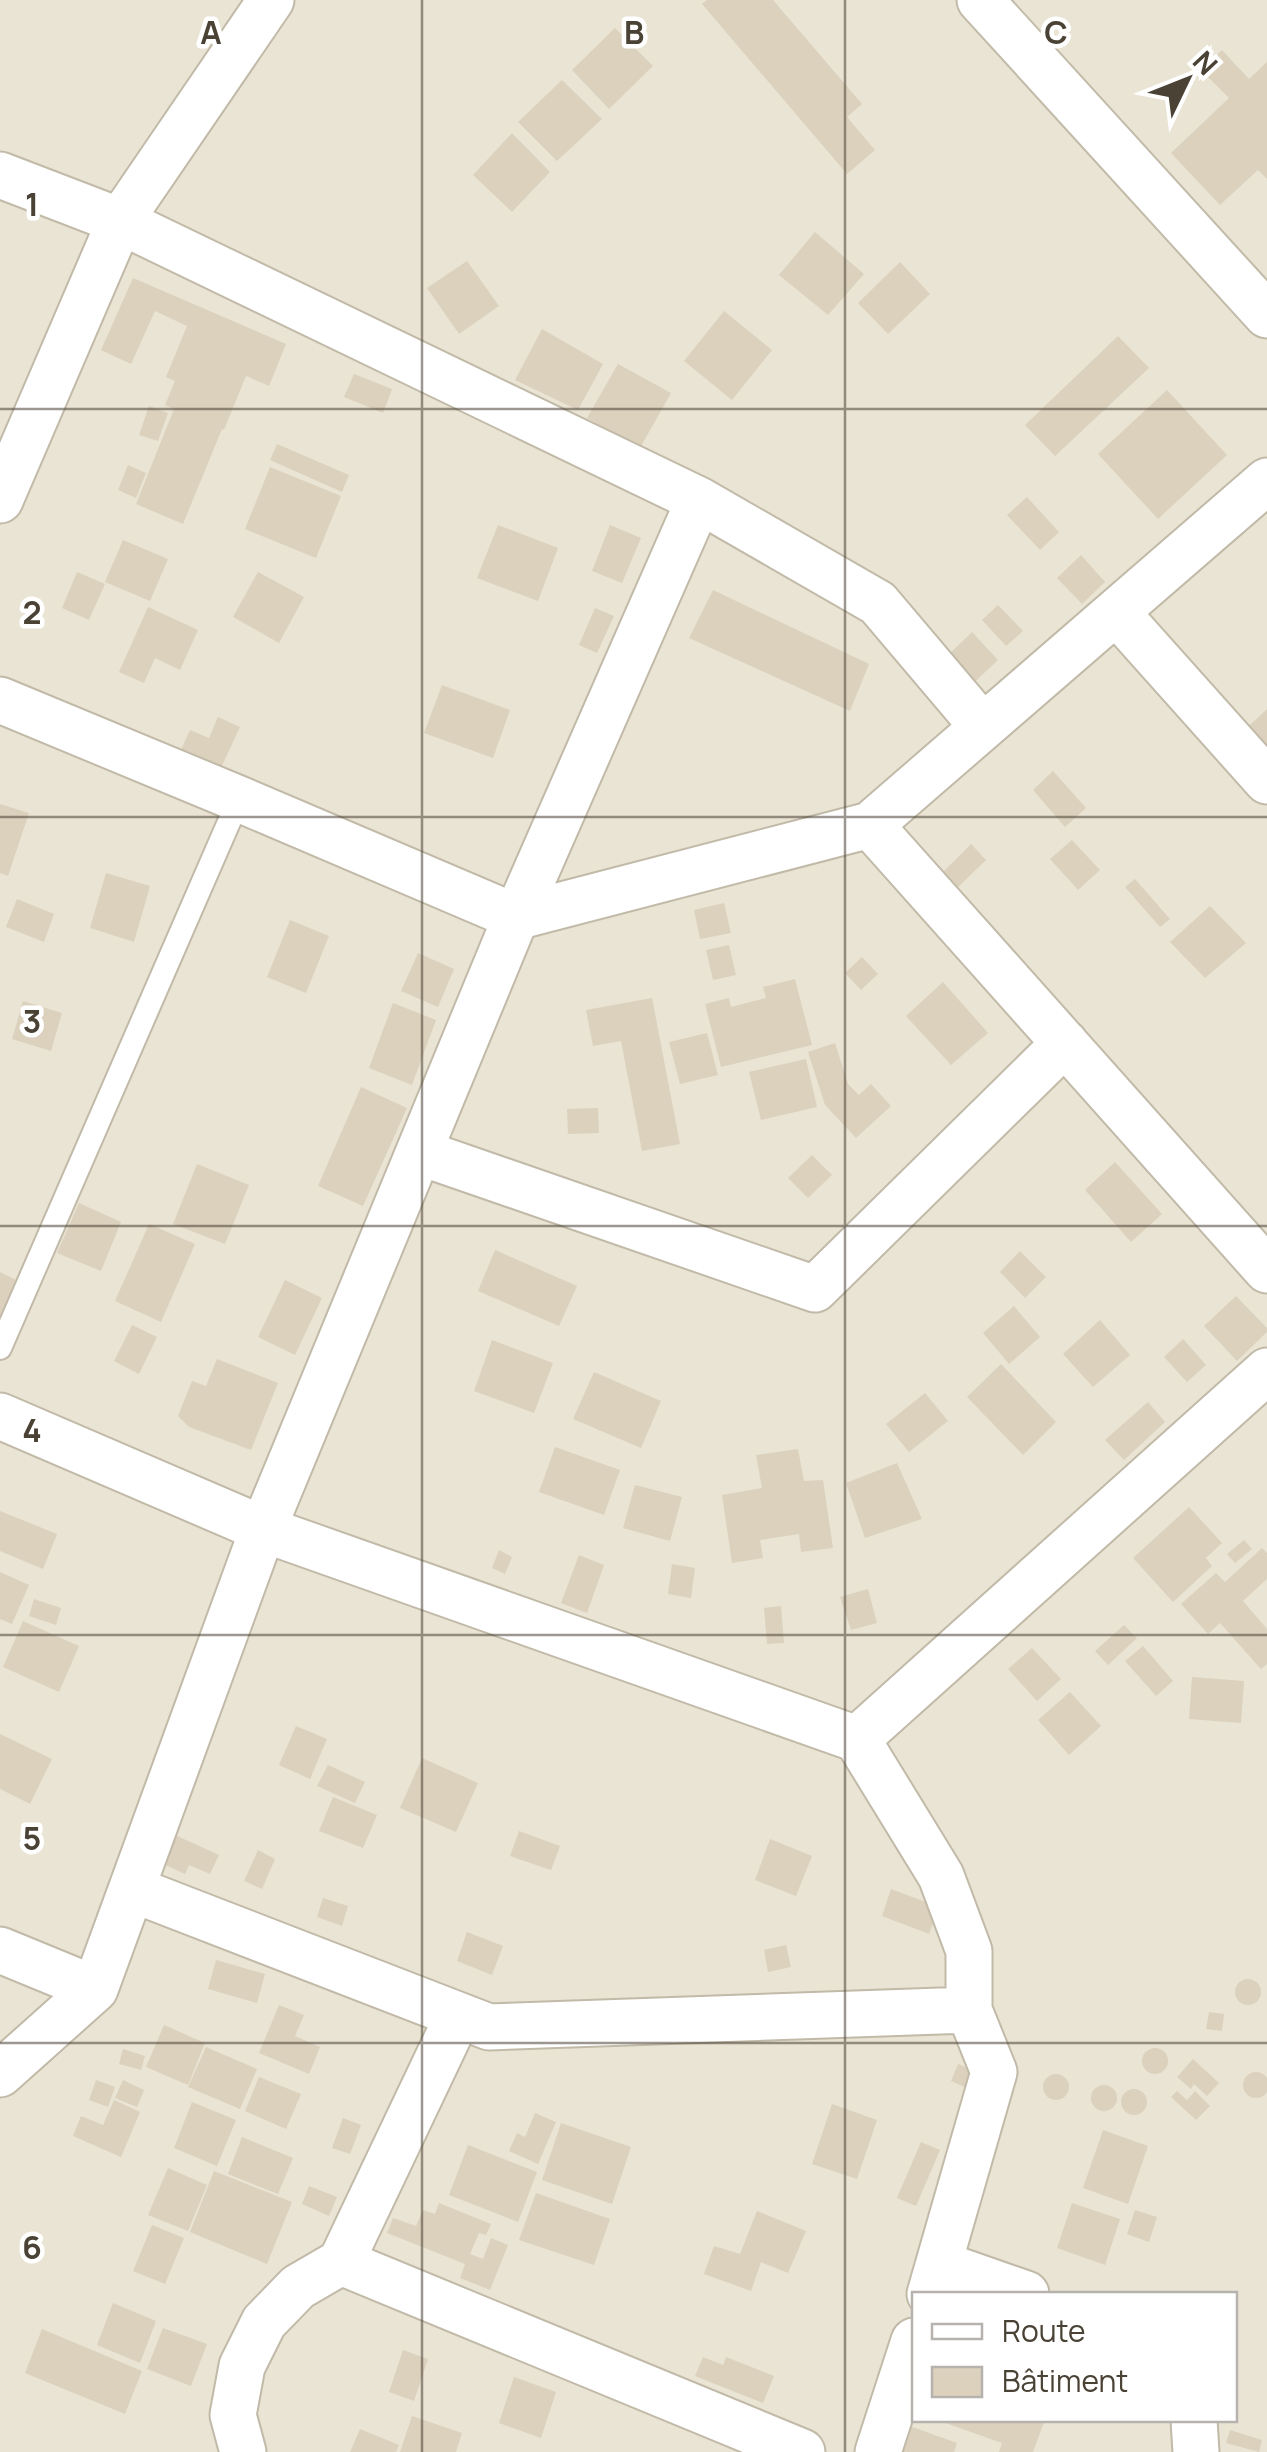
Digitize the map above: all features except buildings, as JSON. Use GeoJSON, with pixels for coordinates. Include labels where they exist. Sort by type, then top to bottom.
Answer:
{"type":"FeatureCollection","features":[{"type":"Feature","properties":{"kind":"street"},"geometry":{"type":"LineString","coordinates":[[0,500],[120,221],[271,0]]}},
{"type":"Feature","properties":{"kind":"street"},"geometry":{"type":"LineString","coordinates":[[980,0],[1267,315]]}},
{"type":"Feature","properties":{"kind":"street"},"geometry":{"type":"LineString","coordinates":[[0,175],[120,221],[699,500],[878,603],[983,727]]}},
{"type":"Feature","properties":{"kind":"street"},"geometry":{"type":"LineString","coordinates":[[0,700],[516,917],[870,825],[1267,481]]}},
{"type":"Feature","properties":{"kind":"street"},"geometry":{"type":"LineString","coordinates":[[0,2074],[94,1990],[262,1529],[516,917],[699,500]]}},
{"type":"Feature","properties":{"kind":"street"},"geometry":{"type":"LineString","coordinates":[[1116,612],[1267,780]]}},
{"type":"Feature","properties":{"kind":"street"},"geometry":{"type":"LineString","coordinates":[[870,825],[1267,1270]]}},
{"type":"Feature","properties":{"kind":"street"},"geometry":{"type":"LineString","coordinates":[[419,1152],[815,1289],[1064,1042]]}},
{"type":"Feature","properties":{"kind":"street"},"geometry":{"type":"LineString","coordinates":[[857,1739],[1267,1371]]}},
{"type":"Feature","properties":{"kind":"street"},"geometry":{"type":"LineString","coordinates":[[0,1416],[262,1529],[857,1739],[942,1876],[969,1950],[970,2010],[994,2072],[935,2279],[1014,2292]]}},
{"type":"Feature","properties":{"kind":"street"},"geometry":{"type":"LineString","coordinates":[[132,1889],[490,2027],[970,2010]]}},
{"type":"Feature","properties":{"kind":"street"},"geometry":{"type":"LineString","coordinates":[[0,1950],[94,1990]]}},
{"type":"Feature","properties":{"kind":"street"},"geometry":{"type":"LineString","coordinates":[[243,2452],[233,2415],[242,2366],[264,2322],[298,2286],[341,2262],[458,2016]]}},
{"type":"Feature","properties":{"kind":"street"},"geometry":{"type":"LineString","coordinates":[[341,2262],[802,2452]]}},
{"type":"Feature","properties":{"kind":"street"},"geometry":{"type":"LineString","coordinates":[[878,2452],[912,2347]]}},
{"type":"Feature","properties":{"kind":"street"},"geometry":{"type":"LineString","coordinates":[[1194,2422],[1196,2452]]}},
{"type":"Feature","properties":{"kind":"lane"},"geometry":{"type":"LineString","coordinates":[[0,1348],[238,798]]}},
{"type":"Feature","properties":{"kind":"shaded area"},"geometry":{"type":"Polygon","coordinates":[[[0,0],[1267,0],[1267,2452],[0,2452],[0,0]]]}}]}
